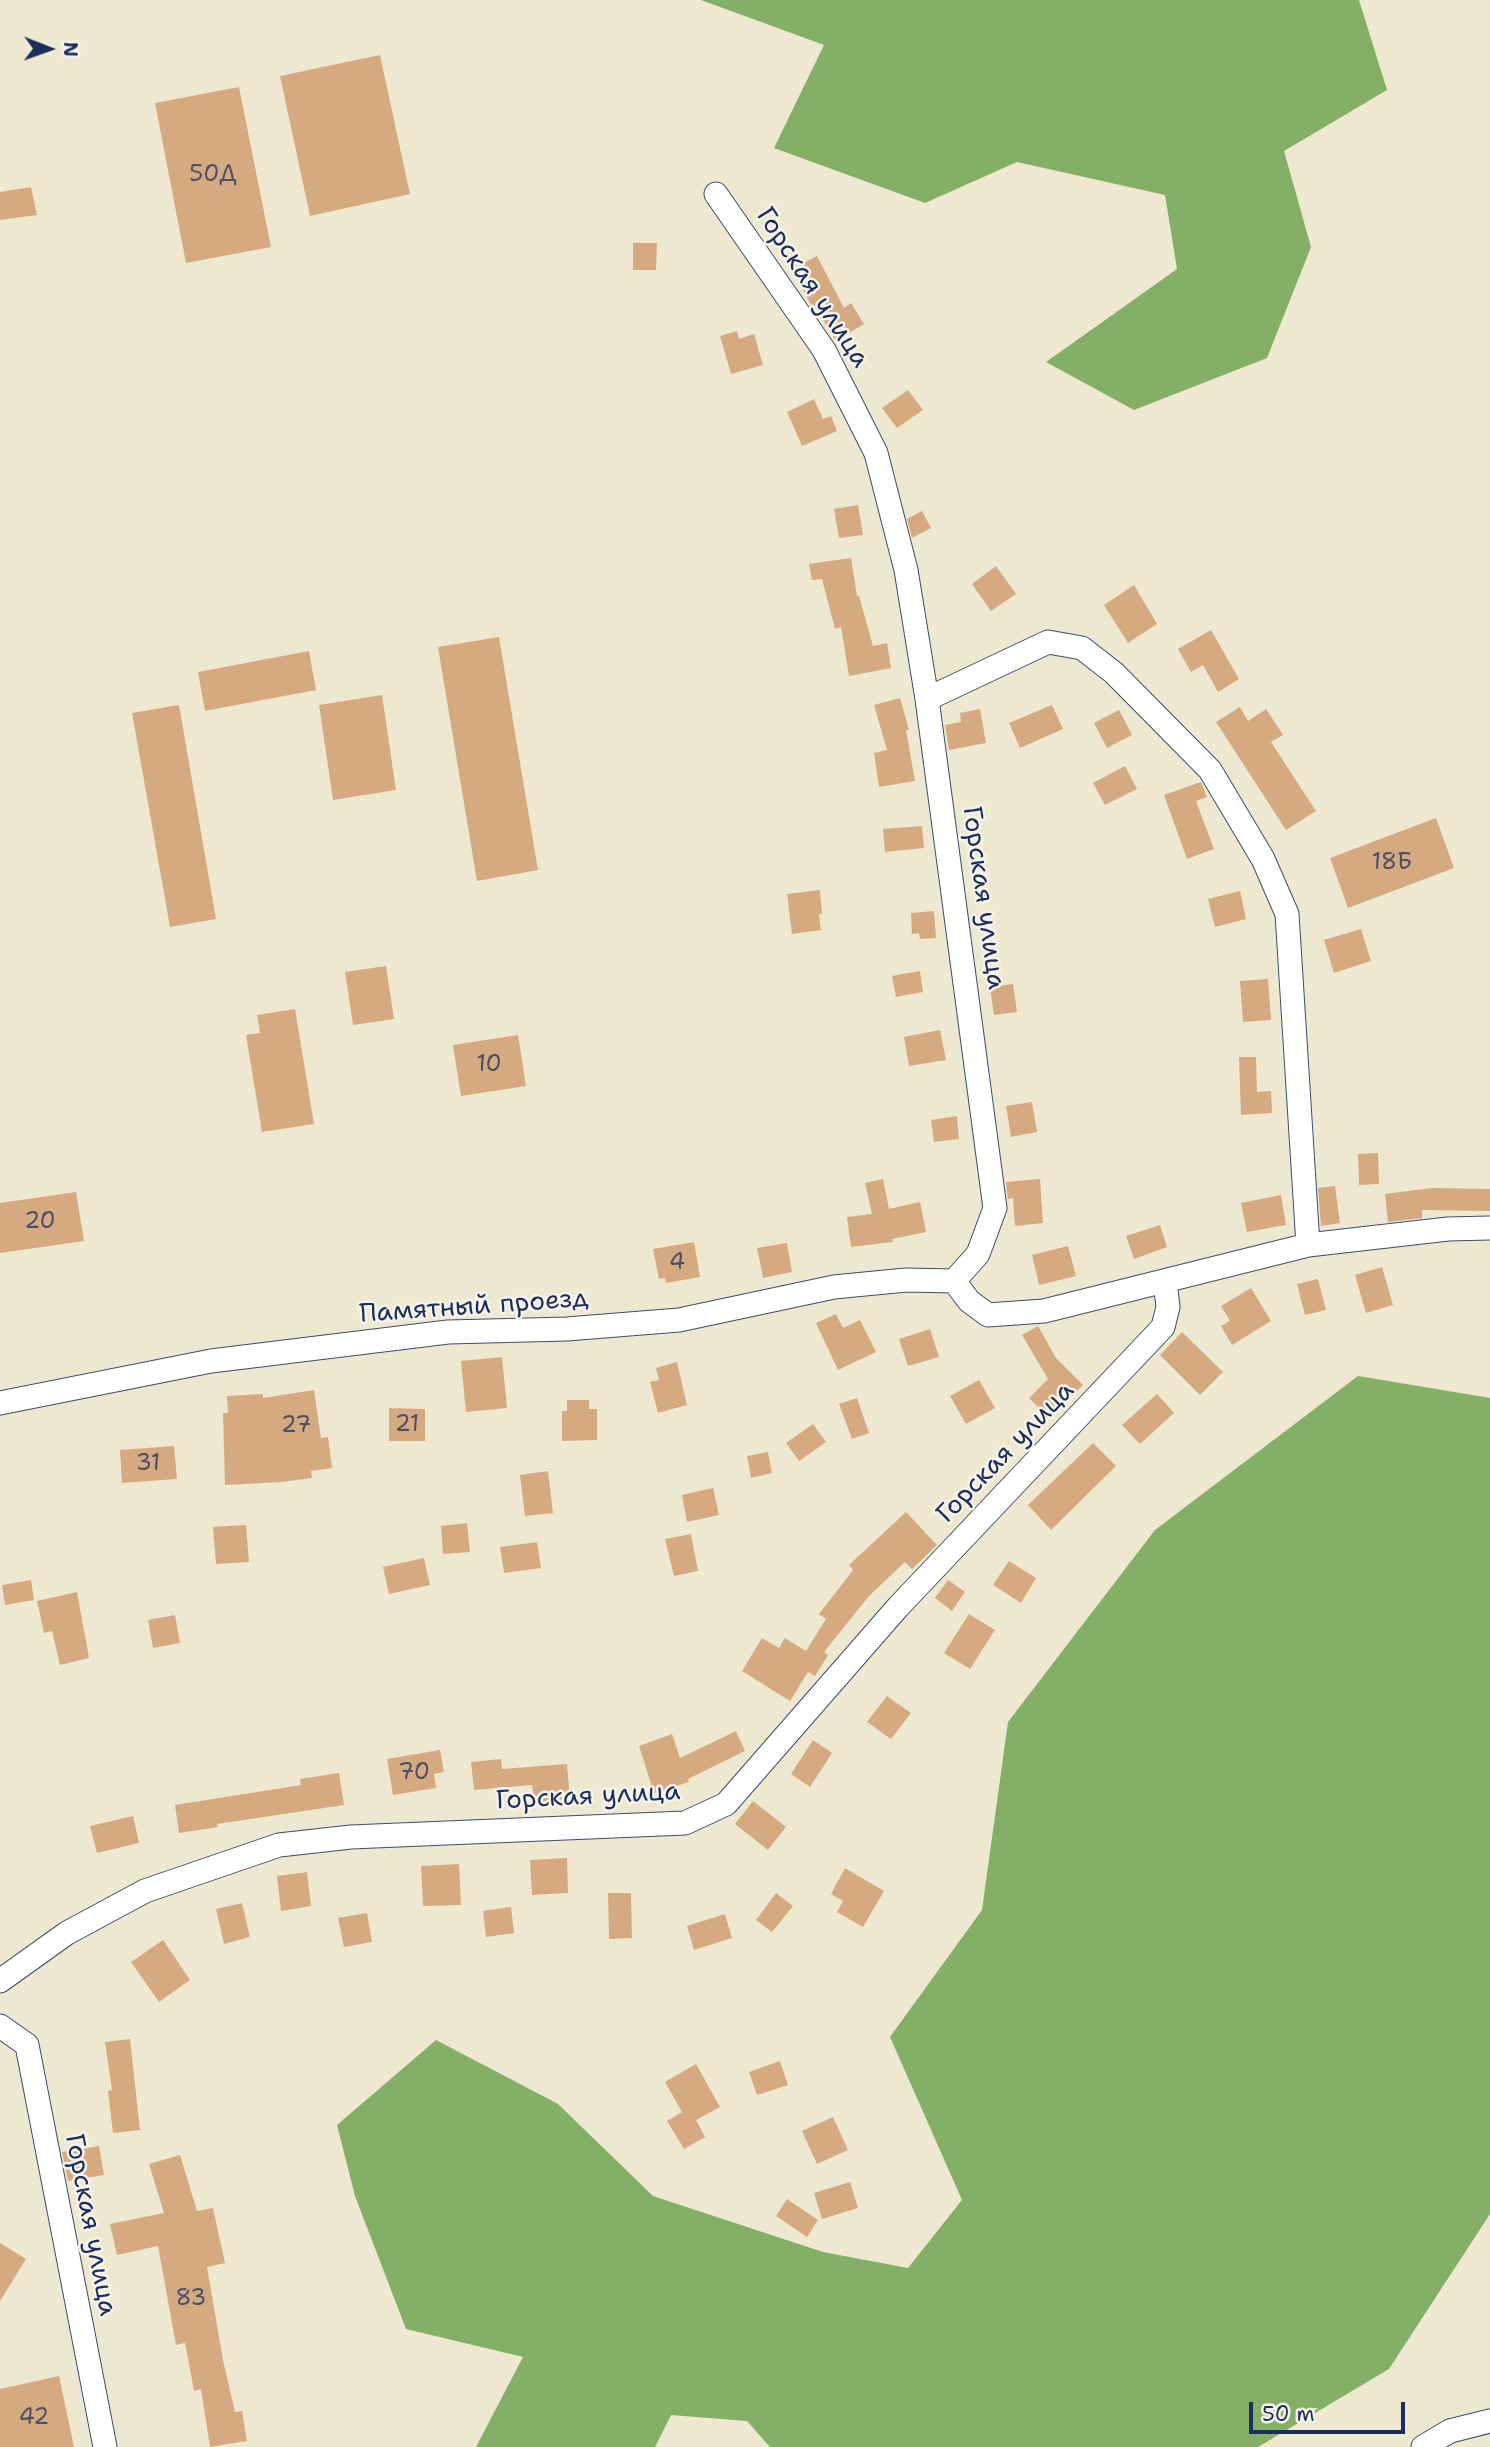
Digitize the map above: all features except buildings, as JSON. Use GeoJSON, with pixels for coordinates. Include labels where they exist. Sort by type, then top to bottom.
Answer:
{"type":"FeatureCollection","features":[{"type":"Feature","properties":{"kind":"street","name":"Горская улица"},"geometry":{"type":"LineString","coordinates":[[716,194],[824,350],[876,453],[906,570],[927,699],[995,1208],[978,1254],[954,1281]]}},
{"type":"Feature","properties":{"kind":"street"},"geometry":{"type":"LineString","coordinates":[[927,699],[1048,642],[1082,648],[1114,673],[1210,770],[1263,859],[1287,914],[1308,1245]]}},
{"type":"Feature","properties":{"kind":"street"},"geometry":{"type":"LineString","coordinates":[[954,1281],[970,1301],[988,1315],[1044,1311],[1308,1245],[1448,1229],[1490,1228]]}},
{"type":"Feature","properties":{"kind":"street","name":"Памятный проезд"},"geometry":{"type":"LineString","coordinates":[[0,1403],[239,1358],[448,1332],[568,1329],[679,1320],[834,1287],[906,1280],[954,1281]]}},
{"type":"Feature","properties":{"kind":"street","name":"Горская улица"},"geometry":{"type":"LineString","coordinates":[[0,1981],[67,1933],[145,1891],[279,1845],[351,1837],[685,1823],[726,1804],[898,1607],[1163,1328],[1168,1307],[1166,1282]]}},
{"type":"Feature","properties":{"kind":"street","name":"Горская улица"},"geometry":{"type":"LineString","coordinates":[[0,2026],[26,2045],[105,2447]]}},
{"type":"Feature","properties":{"kind":"street"},"geometry":{"type":"LineString","coordinates":[[1423,2447],[1450,2431],[1490,2421]]}},
{"type":"Feature","properties":{"kind":"green space"},"geometry":{"type":"Polygon","coordinates":[[[701,0],[1359,0],[1387,90],[1284,151],[1311,247],[1267,358],[1134,410],[1046,362],[1177,269],[1165,195],[1017,162],[925,203],[774,148],[824,45],[701,0]]]}},
{"type":"Feature","properties":{"kind":"green space"},"geometry":{"type":"Polygon","coordinates":[[[1358,1376],[1490,1398],[1490,2214],[1389,2369],[1258,2447],[770,2447],[747,2421],[671,2415],[655,2447],[476,2447],[523,2357],[406,2329],[355,2196],[337,2125],[436,2040],[558,2104],[653,2196],[823,2252],[908,2268],[962,2200],[890,2037],[982,1910],[1008,1722],[1155,1530],[1358,1376]]]}}]}
